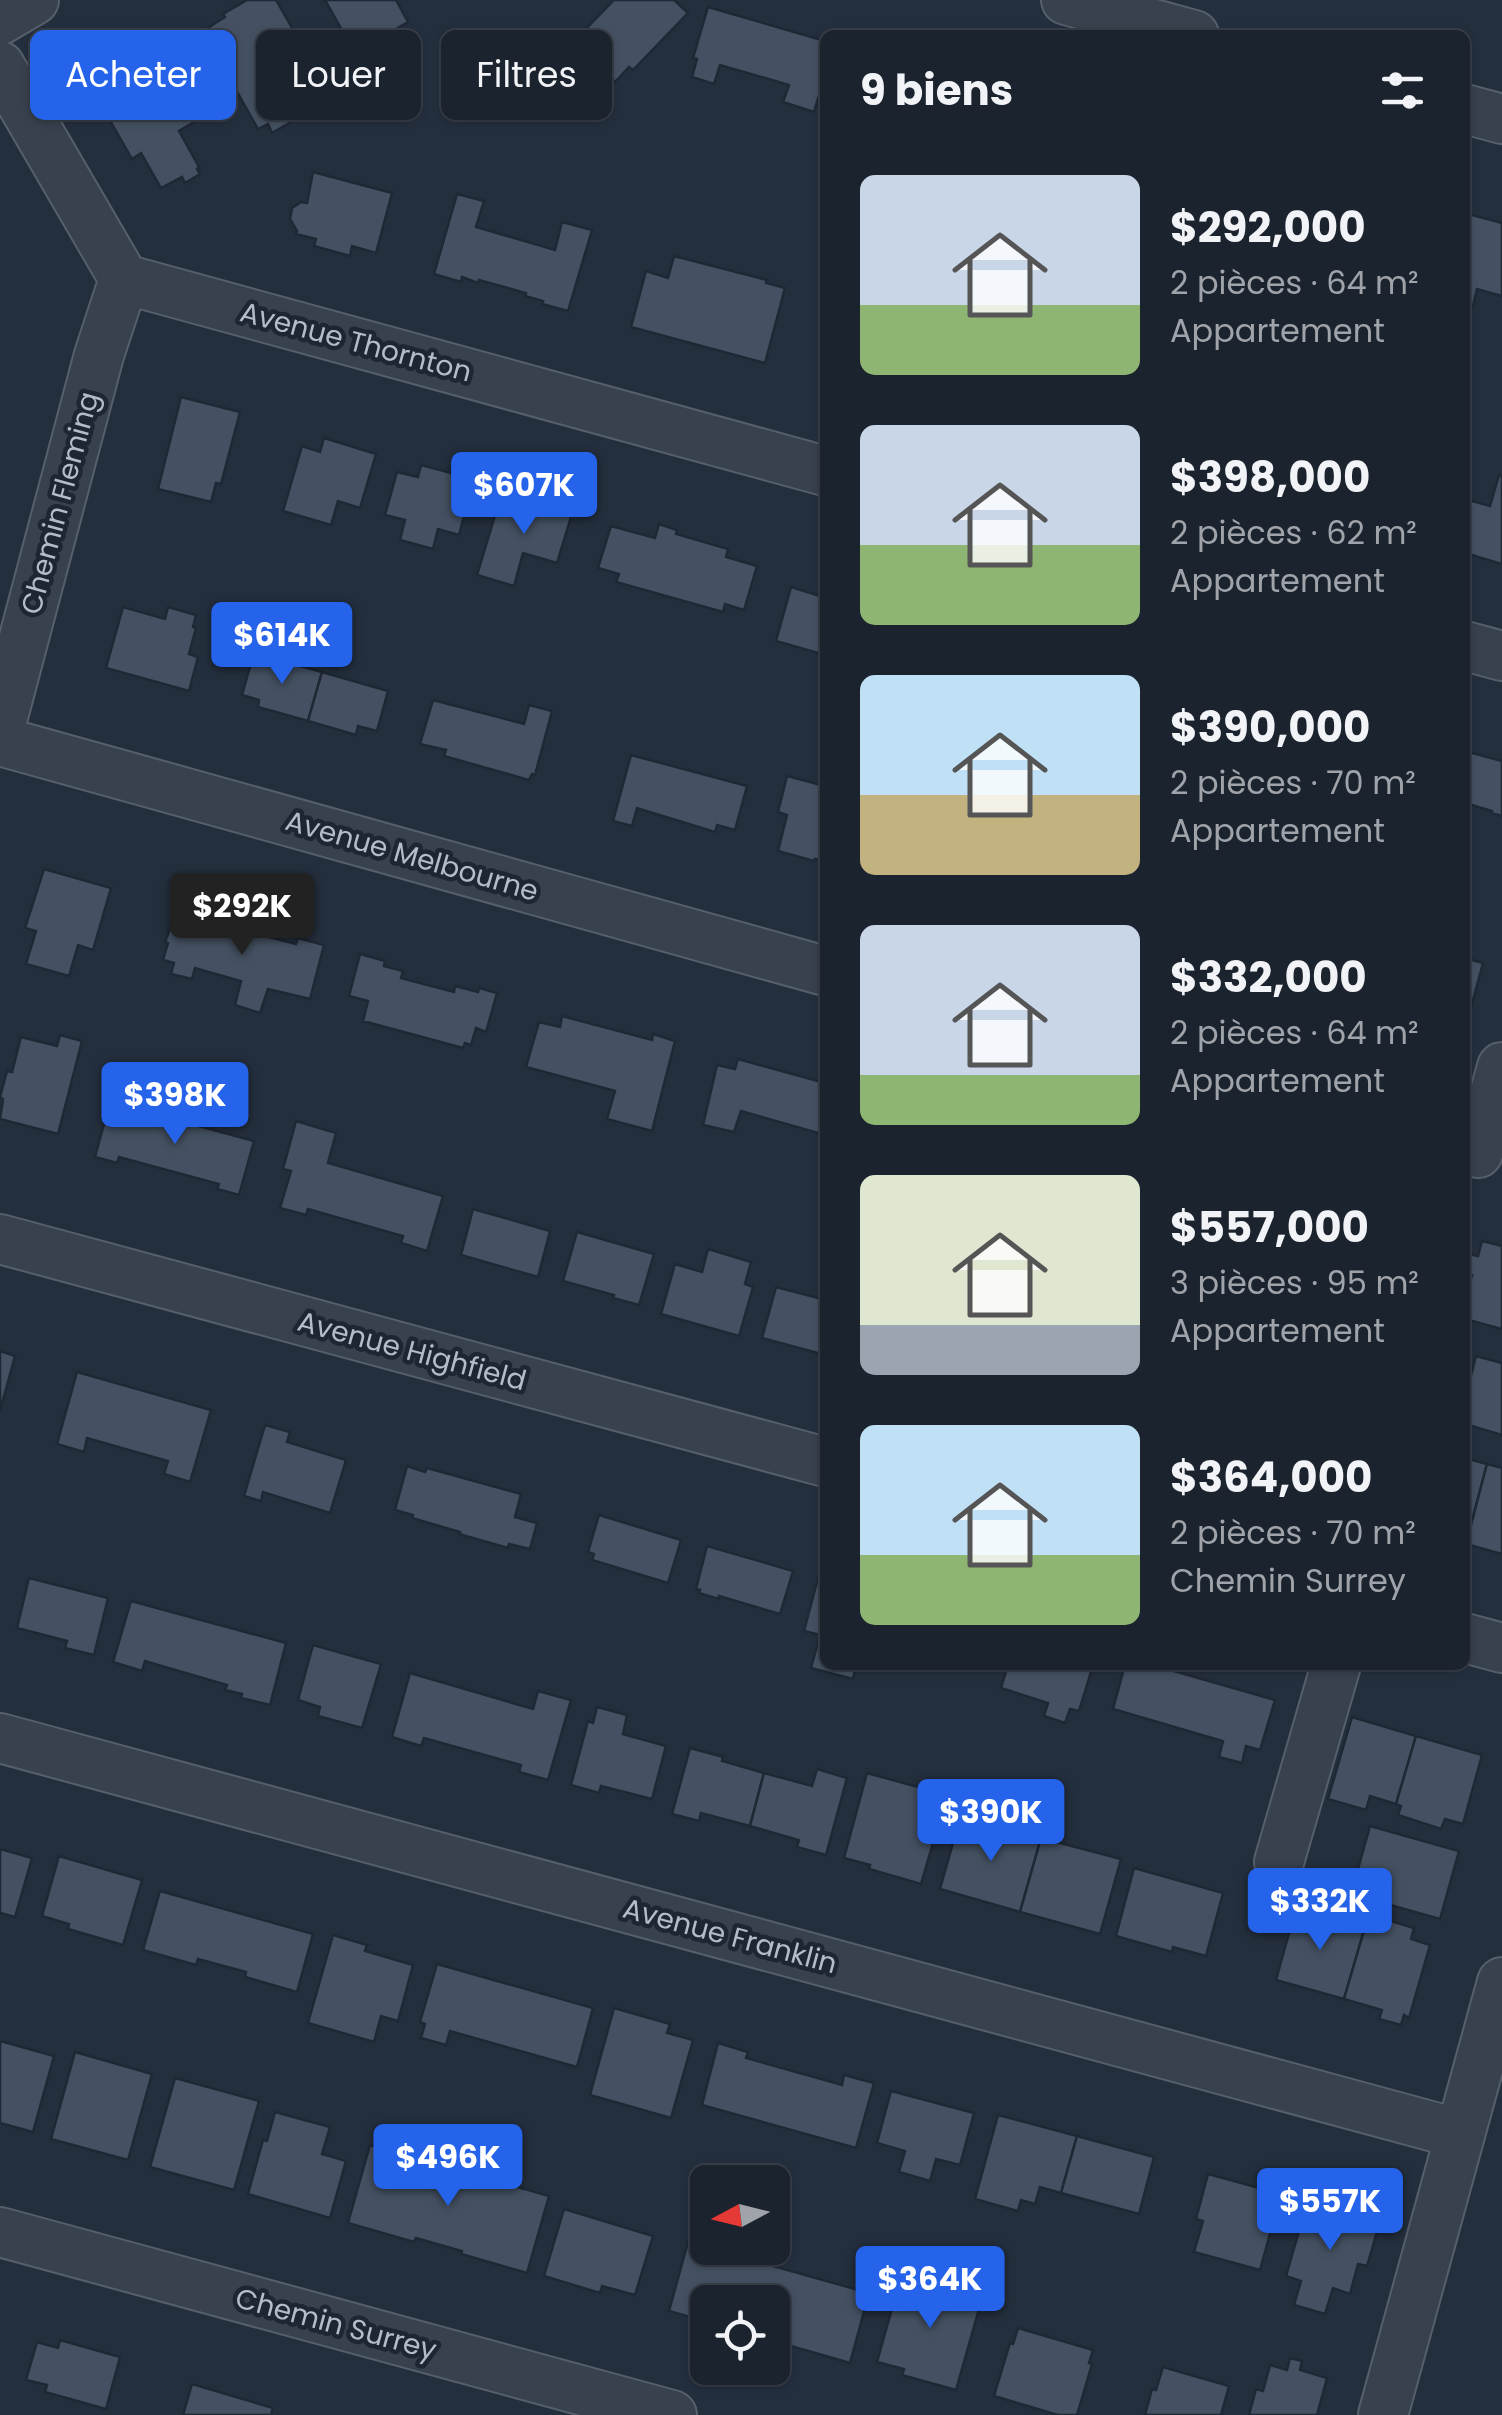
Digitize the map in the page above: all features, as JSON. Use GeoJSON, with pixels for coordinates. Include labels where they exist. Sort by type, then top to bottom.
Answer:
{"type":"FeatureCollection","features":[{"type":"Feature","properties":{"kind":"street"},"geometry":{"type":"LineString","coordinates":[[0,20],[34,0]]}},
{"type":"Feature","properties":{"kind":"street"},"geometry":{"type":"LineString","coordinates":[[1066,0],[1176,30]]}},
{"type":"Feature","properties":{"kind":"street"},"geometry":{"type":"LineString","coordinates":[[0,66],[124,279]]}},
{"type":"Feature","properties":{"kind":"street"},"geometry":{"type":"LineString","coordinates":[[1470,110],[1502,119]]}},
{"type":"Feature","properties":{"kind":"street","name":"Avenue Thornton"},"geometry":{"type":"LineString","coordinates":[[124,279],[820,470]]}},
{"type":"Feature","properties":{"kind":"street","name":"Chemin Fleming"},"geometry":{"type":"LineString","coordinates":[[0,728],[99,355],[124,279]]}},
{"type":"Feature","properties":{"kind":"street"},"geometry":{"type":"LineString","coordinates":[[1470,647],[1502,656]]}},
{"type":"Feature","properties":{"kind":"street","name":"Avenue Melbourne"},"geometry":{"type":"LineString","coordinates":[[0,741],[820,970]]}},
{"type":"Feature","properties":{"kind":"street"},"geometry":{"type":"LineString","coordinates":[[1482,1154],[1502,1067]]}},
{"type":"Feature","properties":{"kind":"street","name":"Avenue Highfield"},"geometry":{"type":"LineString","coordinates":[[0,1239],[820,1461]]}},
{"type":"Feature","properties":{"kind":"street"},"geometry":{"type":"LineString","coordinates":[[1470,1639],[1502,1648]]}},
{"type":"Feature","properties":{"kind":"street"},"geometry":{"type":"LineString","coordinates":[[1279,1862],[1335,1670]]}},
{"type":"Feature","properties":{"kind":"street","name":"Avenue Franklin"},"geometry":{"type":"LineString","coordinates":[[0,1738],[1460,2134]]}},
{"type":"Feature","properties":{"kind":"street"},"geometry":{"type":"LineString","coordinates":[[1384,2415],[1502,1982]]}},
{"type":"Feature","properties":{"kind":"street","name":"Chemin Surrey"},"geometry":{"type":"LineString","coordinates":[[0,2232],[672,2415]]}},
{"type":"Feature","properties":{"kind":"building"},"geometry":{"type":"Polygon","coordinates":[[[247,0],[276,0],[293,30],[256,30],[256,120],[291,122],[272,133],[268,124],[258,129],[236,90],[236,30],[205,30],[225,17],[223,14],[247,0]]]}},
{"type":"Feature","properties":{"kind":"building"},"geometry":{"type":"Polygon","coordinates":[[[325,0],[396,0],[408,22],[394,30],[342,30],[325,0]]]}},
{"type":"Feature","properties":{"kind":"building"},"geometry":{"type":"Polygon","coordinates":[[[614,0],[674,0],[688,13],[633,70],[629,67],[615,82],[612,30],[585,30],[614,0]]]}},
{"type":"Feature","properties":{"kind":"building"},"geometry":{"type":"Polygon","coordinates":[[[708,7],[820,40],[820,92],[814,112],[783,102],[789,85],[720,65],[714,84],[692,77],[697,59],[693,58],[708,7]]]}},
{"type":"Feature","properties":{"kind":"building"},"geometry":{"type":"Polygon","coordinates":[[[110,120],[197,120],[179,131],[200,174],[185,183],[182,177],[161,188],[141,153],[132,159],[110,120]]]}},
{"type":"Feature","properties":{"kind":"building"},"geometry":{"type":"Polygon","coordinates":[[[313,172],[392,193],[376,253],[352,246],[350,256],[314,246],[316,239],[296,234],[290,219],[292,208],[307,203],[313,172]]]}},
{"type":"Feature","properties":{"kind":"building"},"geometry":{"type":"Polygon","coordinates":[[[457,194],[484,201],[476,227],[555,250],[562,222],[592,230],[568,311],[542,304],[543,301],[525,296],[526,293],[479,280],[478,283],[462,277],[461,282],[434,274],[457,194]]]}},
{"type":"Feature","properties":{"kind":"building"},"geometry":{"type":"Polygon","coordinates":[[[1470,214],[1502,223],[1502,296],[1477,289],[1473,306],[1470,214]]]}},
{"type":"Feature","properties":{"kind":"building"},"geometry":{"type":"Polygon","coordinates":[[[674,256],[785,288],[765,363],[631,327],[646,271],[668,278],[674,256]]]}},
{"type":"Feature","properties":{"kind":"building"},"geometry":{"type":"Polygon","coordinates":[[[181,397],[240,412],[221,484],[216,483],[211,502],[158,489],[181,397]]]}},
{"type":"Feature","properties":{"kind":"building"},"geometry":{"type":"Polygon","coordinates":[[[324,438],[376,454],[360,508],[338,501],[331,525],[283,511],[302,446],[320,452],[324,438]]]}},
{"type":"Feature","properties":{"kind":"building"},"geometry":{"type":"Polygon","coordinates":[[[421,465],[474,479],[459,535],[438,529],[433,549],[400,540],[405,520],[385,515],[397,472],[418,477],[421,465]]]}},
{"type":"Feature","properties":{"kind":"building"},"geometry":{"type":"Polygon","coordinates":[[[1499,475],[1502,476],[1502,564],[1470,554],[1470,500],[1490,506],[1499,475]]]}},
{"type":"Feature","properties":{"kind":"building"},"geometry":{"type":"Polygon","coordinates":[[[535,495],[574,507],[557,563],[523,553],[514,586],[477,575],[500,499],[531,508],[535,495]]]}},
{"type":"Feature","properties":{"kind":"building"},"geometry":{"type":"Polygon","coordinates":[[[659,524],[677,530],[676,534],[728,549],[726,557],[757,566],[744,610],[725,604],[723,612],[616,582],[619,574],[598,568],[611,526],[655,538],[659,524]]]}},
{"type":"Feature","properties":{"kind":"building"},"geometry":{"type":"Polygon","coordinates":[[[791,587],[820,596],[820,654],[776,641],[791,587]]]}},
{"type":"Feature","properties":{"kind":"building"},"geometry":{"type":"Polygon","coordinates":[[[123,607],[165,619],[168,607],[196,615],[189,654],[198,657],[189,691],[106,668],[123,607]]]}},
{"type":"Feature","properties":{"kind":"building"},"geometry":{"type":"Polygon","coordinates":[[[253,656],[322,672],[308,721],[258,707],[259,700],[242,695],[253,656]]]}},
{"type":"Feature","properties":{"kind":"building"},"geometry":{"type":"Polygon","coordinates":[[[322,672],[388,691],[377,731],[358,726],[356,735],[308,721],[322,672]]]}},
{"type":"Feature","properties":{"kind":"building"},"geometry":{"type":"Polygon","coordinates":[[[433,700],[524,724],[529,705],[552,711],[535,775],[529,780],[444,756],[446,750],[420,744],[433,700]]]}},
{"type":"Feature","properties":{"kind":"building"},"geometry":{"type":"Polygon","coordinates":[[[1470,752],[1502,761],[1502,816],[1470,804],[1470,752]]]}},
{"type":"Feature","properties":{"kind":"building"},"geometry":{"type":"Polygon","coordinates":[[[631,755],[747,786],[735,830],[717,825],[715,832],[637,808],[632,826],[613,821],[631,755]]]}},
{"type":"Feature","properties":{"kind":"building"},"geometry":{"type":"Polygon","coordinates":[[[787,776],[820,785],[820,860],[778,851],[787,815],[778,812],[787,776]]]}},
{"type":"Feature","properties":{"kind":"building"},"geometry":{"type":"Polygon","coordinates":[[[44,869],[111,888],[93,950],[78,945],[69,976],[26,964],[36,931],[25,928],[44,869]]]}},
{"type":"Feature","properties":{"kind":"building"},"geometry":{"type":"Polygon","coordinates":[[[178,907],[204,914],[203,920],[296,944],[298,938],[324,945],[310,999],[268,989],[260,1013],[235,1005],[241,981],[195,968],[192,979],[171,974],[174,963],[163,960],[178,907]]]}},
{"type":"Feature","properties":{"kind":"building"},"geometry":{"type":"Polygon","coordinates":[[[360,954],[403,971],[401,978],[454,992],[455,986],[497,993],[486,1032],[476,1028],[471,1045],[465,1043],[463,1048],[363,1021],[368,1001],[349,996],[360,954]]]}},
{"type":"Feature","properties":{"kind":"building"},"geometry":{"type":"Polygon","coordinates":[[[1470,959],[1483,963],[1470,1011],[1470,959]]]}},
{"type":"Feature","properties":{"kind":"building"},"geometry":{"type":"Polygon","coordinates":[[[562,1016],[652,1040],[653,1034],[675,1041],[652,1131],[607,1119],[615,1091],[526,1067],[539,1022],[560,1027],[562,1016]]]}},
{"type":"Feature","properties":{"kind":"building"},"geometry":{"type":"Polygon","coordinates":[[[60,1035],[82,1041],[58,1134],[0,1119],[0,1097],[7,1071],[12,1072],[21,1037],[57,1046],[60,1035]]]}},
{"type":"Feature","properties":{"kind":"building"},"geometry":{"type":"Polygon","coordinates":[[[738,1059],[820,1082],[820,1134],[741,1111],[734,1132],[703,1125],[717,1065],[735,1069],[738,1059]]]}},
{"type":"Feature","properties":{"kind":"building"},"geometry":{"type":"Polygon","coordinates":[[[110,1102],[254,1141],[239,1195],[217,1189],[219,1184],[119,1157],[117,1163],[95,1157],[110,1102]]]}},
{"type":"Feature","properties":{"kind":"building"},"geometry":{"type":"Polygon","coordinates":[[[296,1121],[336,1133],[328,1163],[443,1196],[427,1251],[401,1243],[403,1236],[308,1209],[306,1215],[280,1208],[291,1171],[283,1169],[296,1121]]]}},
{"type":"Feature","properties":{"kind":"building"},"geometry":{"type":"Polygon","coordinates":[[[473,1209],[550,1231],[538,1277],[461,1255],[473,1209]]]}},
{"type":"Feature","properties":{"kind":"building"},"geometry":{"type":"Polygon","coordinates":[[[577,1232],[654,1254],[639,1305],[563,1281],[577,1232]]]}},
{"type":"Feature","properties":{"kind":"building"},"geometry":{"type":"Polygon","coordinates":[[[1482,1241],[1502,1246],[1502,1329],[1470,1320],[1470,1254],[1478,1256],[1482,1241]]]}},
{"type":"Feature","properties":{"kind":"building"},"geometry":{"type":"Polygon","coordinates":[[[708,1249],[751,1262],[745,1284],[753,1287],[739,1336],[661,1314],[675,1264],[702,1272],[708,1249]]]}},
{"type":"Feature","properties":{"kind":"building"},"geometry":{"type":"Polygon","coordinates":[[[776,1287],[818,1298],[820,1290],[820,1354],[762,1338],[776,1287]]]}},
{"type":"Feature","properties":{"kind":"building"},"geometry":{"type":"Polygon","coordinates":[[[0,1351],[15,1356],[0,1411],[0,1351]]]}},
{"type":"Feature","properties":{"kind":"building"},"geometry":{"type":"Polygon","coordinates":[[[1476,1356],[1502,1363],[1502,1435],[1470,1425],[1470,1379],[1476,1356]]]}},
{"type":"Feature","properties":{"kind":"building"},"geometry":{"type":"Polygon","coordinates":[[[77,1372],[211,1410],[190,1482],[164,1474],[168,1461],[87,1438],[84,1452],[57,1444],[77,1372]]]}},
{"type":"Feature","properties":{"kind":"building"},"geometry":{"type":"Polygon","coordinates":[[[265,1425],[290,1432],[287,1442],[346,1460],[330,1513],[263,1492],[261,1501],[244,1496],[265,1425]]]}},
{"type":"Feature","properties":{"kind":"building"},"geometry":{"type":"Polygon","coordinates":[[[1470,1459],[1487,1464],[1470,1529],[1470,1459]]]}},
{"type":"Feature","properties":{"kind":"building"},"geometry":{"type":"Polygon","coordinates":[[[1487,1464],[1502,1468],[1502,1554],[1470,1545],[1470,1529],[1487,1464]]]}},
{"type":"Feature","properties":{"kind":"building"},"geometry":{"type":"Polygon","coordinates":[[[407,1466],[521,1494],[515,1517],[537,1523],[530,1549],[509,1544],[508,1548],[459,1534],[395,1510],[407,1466]]]}},
{"type":"Feature","properties":{"kind":"building"},"geometry":{"type":"Polygon","coordinates":[[[599,1515],[681,1540],[668,1583],[592,1560],[594,1554],[588,1552],[599,1515]]]}},
{"type":"Feature","properties":{"kind":"building"},"geometry":{"type":"Polygon","coordinates":[[[707,1546],[793,1571],[780,1614],[699,1593],[696,1589],[707,1546]]]}},
{"type":"Feature","properties":{"kind":"building"},"geometry":{"type":"Polygon","coordinates":[[[29,1578],[108,1598],[94,1655],[65,1648],[67,1641],[17,1628],[29,1578]]]}},
{"type":"Feature","properties":{"kind":"building"},"geometry":{"type":"Polygon","coordinates":[[[818,1578],[820,1635],[804,1631],[818,1578]]]}},
{"type":"Feature","properties":{"kind":"building"},"geometry":{"type":"Polygon","coordinates":[[[131,1601],[286,1643],[270,1705],[241,1698],[242,1694],[225,1690],[227,1685],[145,1661],[142,1671],[113,1662],[131,1601]]]}},
{"type":"Feature","properties":{"kind":"building"},"geometry":{"type":"Polygon","coordinates":[[[820,1635],[820,1670],[855,1670],[853,1679],[811,1668],[820,1635]]]}},
{"type":"Feature","properties":{"kind":"building"},"geometry":{"type":"Polygon","coordinates":[[[313,1645],[381,1664],[362,1728],[318,1716],[320,1707],[298,1700],[313,1645]]]}},
{"type":"Feature","properties":{"kind":"building"},"geometry":{"type":"Polygon","coordinates":[[[1006,1670],[1091,1670],[1079,1711],[1070,1709],[1065,1723],[1044,1716],[1048,1703],[1001,1688],[1006,1670]]]}},
{"type":"Feature","properties":{"kind":"building"},"geometry":{"type":"Polygon","coordinates":[[[1124,1670],[1170,1670],[1275,1700],[1260,1750],[1246,1746],[1242,1763],[1219,1757],[1223,1741],[1113,1709],[1124,1670]]]}},
{"type":"Feature","properties":{"kind":"building"},"geometry":{"type":"Polygon","coordinates":[[[410,1673],[533,1709],[538,1691],[571,1700],[548,1780],[519,1772],[521,1765],[424,1738],[421,1746],[392,1737],[410,1673]]]}},
{"type":"Feature","properties":{"kind":"building"},"geometry":{"type":"Polygon","coordinates":[[[597,1707],[627,1715],[623,1734],[666,1746],[652,1799],[601,1786],[599,1793],[571,1785],[588,1721],[593,1723],[597,1707]]]}},
{"type":"Feature","properties":{"kind":"building"},"geometry":{"type":"Polygon","coordinates":[[[1352,1717],[1416,1736],[1396,1804],[1370,1796],[1366,1810],[1328,1799],[1352,1717]]]}},
{"type":"Feature","properties":{"kind":"building"},"geometry":{"type":"Polygon","coordinates":[[[1416,1736],[1482,1755],[1463,1824],[1445,1819],[1441,1829],[1398,1815],[1401,1806],[1396,1804],[1416,1736]]]}},
{"type":"Feature","properties":{"kind":"building"},"geometry":{"type":"Polygon","coordinates":[[[690,1748],[764,1773],[750,1826],[701,1813],[699,1821],[672,1814],[690,1748]]]}},
{"type":"Feature","properties":{"kind":"building"},"geometry":{"type":"Polygon","coordinates":[[[817,1769],[847,1778],[826,1855],[797,1847],[799,1840],[750,1826],[764,1773],[812,1786],[817,1769]]]}},
{"type":"Feature","properties":{"kind":"building"},"geometry":{"type":"Polygon","coordinates":[[[867,1773],[947,1795],[921,1884],[844,1858],[867,1773]]]}},
{"type":"Feature","properties":{"kind":"building"},"geometry":{"type":"Polygon","coordinates":[[[961,1815],[1041,1838],[1020,1912],[940,1889],[961,1815]]]}},
{"type":"Feature","properties":{"kind":"building"},"geometry":{"type":"Polygon","coordinates":[[[1370,1826],[1459,1851],[1440,1919],[1351,1894],[1370,1826]]]}},
{"type":"Feature","properties":{"kind":"building"},"geometry":{"type":"Polygon","coordinates":[[[1041,1838],[1121,1859],[1100,1934],[1020,1912],[1041,1838]]]}},
{"type":"Feature","properties":{"kind":"building"},"geometry":{"type":"Polygon","coordinates":[[[0,1849],[32,1858],[15,1917],[0,1913],[0,1849]]]}},
{"type":"Feature","properties":{"kind":"building"},"geometry":{"type":"Polygon","coordinates":[[[59,1856],[142,1880],[123,1945],[68,1929],[69,1924],[42,1916],[59,1856]]]}},
{"type":"Feature","properties":{"kind":"building"},"geometry":{"type":"Polygon","coordinates":[[[1134,1868],[1223,1893],[1206,1956],[1173,1947],[1172,1952],[1116,1936],[1134,1868]]]}},
{"type":"Feature","properties":{"kind":"building"},"geometry":{"type":"Polygon","coordinates":[[[160,1891],[313,1934],[297,1992],[245,1977],[246,1972],[198,1959],[196,1965],[143,1950],[160,1891]]]}},
{"type":"Feature","properties":{"kind":"building"},"geometry":{"type":"Polygon","coordinates":[[[1296,1908],[1321,1914],[1323,1908],[1337,1912],[1336,1919],[1365,1927],[1344,1999],[1276,1980],[1296,1908]]]}},
{"type":"Feature","properties":{"kind":"building"},"geometry":{"type":"Polygon","coordinates":[[[1381,1918],[1414,1928],[1411,1939],[1430,1945],[1409,2018],[1404,2015],[1401,2025],[1379,2019],[1382,2010],[1344,1999],[1365,1927],[1377,1930],[1381,1918]]]}},
{"type":"Feature","properties":{"kind":"building"},"geometry":{"type":"Polygon","coordinates":[[[333,1935],[367,1945],[365,1951],[413,1965],[398,2021],[381,2016],[374,2042],[308,2023],[333,1935]]]}},
{"type":"Feature","properties":{"kind":"building"},"geometry":{"type":"Polygon","coordinates":[[[437,1964],[593,2008],[577,2067],[450,2031],[446,2045],[421,2038],[425,2024],[420,2022],[437,1964]]]}},
{"type":"Feature","properties":{"kind":"building"},"geometry":{"type":"Polygon","coordinates":[[[614,2008],[670,2024],[667,2033],[693,2040],[671,2118],[590,2095],[614,2008]]]}},
{"type":"Feature","properties":{"kind":"building"},"geometry":{"type":"Polygon","coordinates":[[[0,2041],[54,2056],[33,2132],[0,2123],[0,2041]]]}},
{"type":"Feature","properties":{"kind":"building"},"geometry":{"type":"Polygon","coordinates":[[[718,2043],[748,2052],[746,2058],[842,2085],[844,2075],[874,2083],[856,2148],[702,2105],[718,2043]]]}},
{"type":"Feature","properties":{"kind":"building"},"geometry":{"type":"Polygon","coordinates":[[[75,2052],[152,2074],[128,2160],[51,2139],[75,2052]]]}},
{"type":"Feature","properties":{"kind":"building"},"geometry":{"type":"Polygon","coordinates":[[[175,2078],[259,2101],[234,2190],[150,2167],[175,2078]]]}},
{"type":"Feature","properties":{"kind":"building"},"geometry":{"type":"Polygon","coordinates":[[[891,2091],[974,2113],[960,2165],[936,2159],[930,2181],[899,2172],[905,2151],[877,2143],[891,2091]]]}},
{"type":"Feature","properties":{"kind":"building"},"geometry":{"type":"Polygon","coordinates":[[[275,2112],[330,2127],[322,2154],[346,2161],[330,2218],[248,2194],[275,2112]]]}},
{"type":"Feature","properties":{"kind":"building"},"geometry":{"type":"Polygon","coordinates":[[[998,2115],[1077,2136],[1061,2193],[1040,2187],[1035,2204],[1021,2200],[1018,2211],[975,2199],[998,2115]]]}},
{"type":"Feature","properties":{"kind":"building"},"geometry":{"type":"Polygon","coordinates":[[[1077,2136],[1154,2157],[1139,2214],[1061,2193],[1077,2136]]]}},
{"type":"Feature","properties":{"kind":"building"},"geometry":{"type":"Polygon","coordinates":[[[370,2145],[549,2196],[527,2273],[416,2238],[414,2242],[348,2223],[370,2145]]]}},
{"type":"Feature","properties":{"kind":"building"},"geometry":{"type":"Polygon","coordinates":[[[1208,2174],[1281,2194],[1260,2270],[1194,2252],[1203,2221],[1196,2219],[1208,2174]]]}},
{"type":"Feature","properties":{"kind":"building"},"geometry":{"type":"Polygon","coordinates":[[[1308,2200],[1381,2218],[1367,2266],[1358,2264],[1350,2294],[1333,2288],[1325,2314],[1294,2305],[1301,2281],[1286,2276],[1308,2200]]]}},
{"type":"Feature","properties":{"kind":"building"},"geometry":{"type":"Polygon","coordinates":[[[564,2209],[653,2236],[635,2295],[602,2286],[600,2293],[544,2276],[564,2209]]]}},
{"type":"Feature","properties":{"kind":"building"},"geometry":{"type":"Polygon","coordinates":[[[688,2242],[690,2265],[770,2265],[869,2293],[850,2363],[790,2346],[790,2285],[690,2285],[690,2317],[669,2311],[688,2242]]]}},
{"type":"Feature","properties":{"kind":"building"},"geometry":{"type":"Polygon","coordinates":[[[902,2273],[983,2295],[956,2390],[902,2375],[904,2369],[877,2362],[902,2273]]]}},
{"type":"Feature","properties":{"kind":"building"},"geometry":{"type":"Polygon","coordinates":[[[1018,2328],[1093,2350],[1077,2415],[1058,2415],[994,2396],[1018,2328]]]}},
{"type":"Feature","properties":{"kind":"building"},"geometry":{"type":"Polygon","coordinates":[[[60,2340],[120,2357],[106,2409],[45,2392],[47,2385],[26,2380],[37,2342],[58,2348],[60,2340]]]}},
{"type":"Feature","properties":{"kind":"building"},"geometry":{"type":"Polygon","coordinates":[[[1290,2358],[1302,2361],[1300,2370],[1327,2378],[1317,2415],[1249,2415],[1256,2389],[1263,2391],[1270,2365],[1287,2370],[1290,2358]]]}},
{"type":"Feature","properties":{"kind":"building"},"geometry":{"type":"Polygon","coordinates":[[[1163,2367],[1229,2386],[1221,2415],[1145,2415],[1163,2367]]]}},
{"type":"Feature","properties":{"kind":"building"},"geometry":{"type":"Polygon","coordinates":[[[192,2384],[273,2408],[271,2415],[183,2415],[192,2384]]]}}]}
